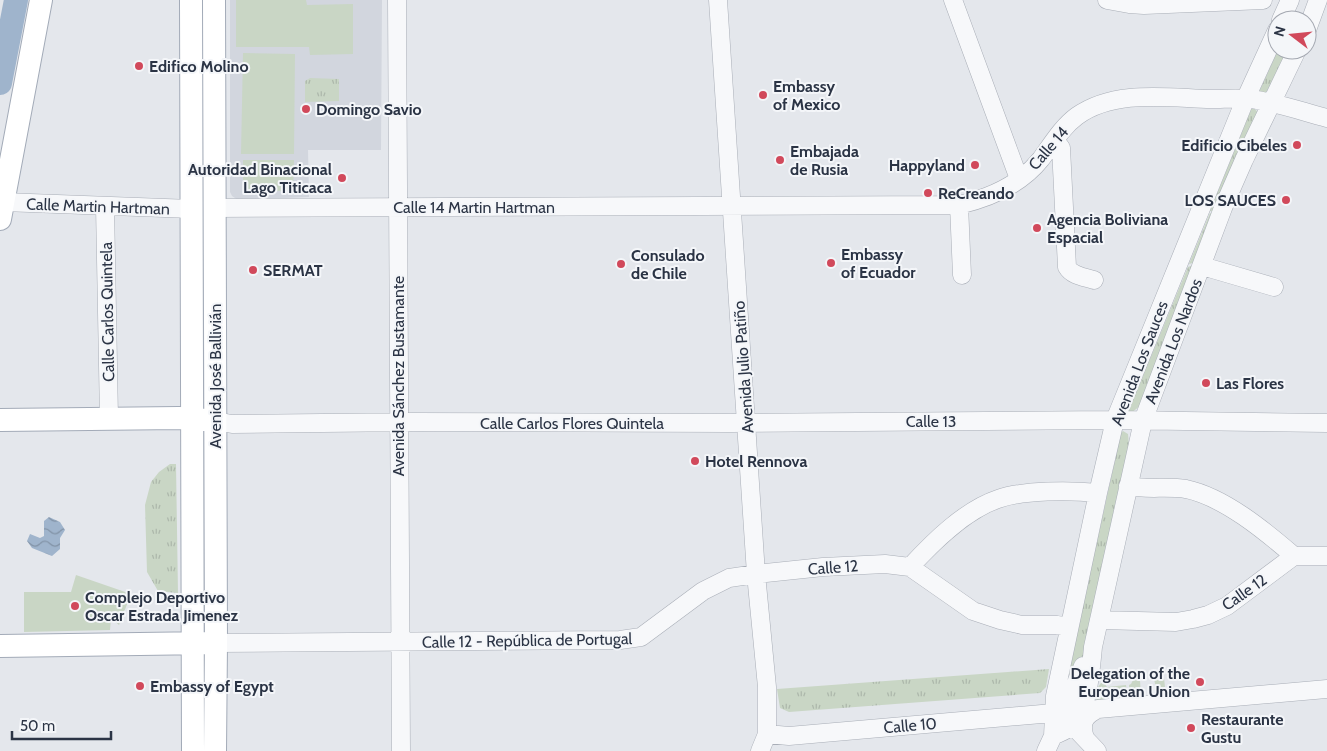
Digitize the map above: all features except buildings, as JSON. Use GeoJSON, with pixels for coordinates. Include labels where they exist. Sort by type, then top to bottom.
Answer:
{"type":"FeatureCollection","features":[{"type":"Feature","properties":{"kind":"main road"},"geometry":{"type":"LineString","coordinates":[[2,211],[41,0]]}},
{"type":"Feature","properties":{"kind":"main road","name":"Avenida José Ballivián"},"geometry":{"type":"LineString","coordinates":[[191,0],[193,751]]}},
{"type":"Feature","properties":{"kind":"main road","name":"Avenida José Ballivián"},"geometry":{"type":"LineString","coordinates":[[214,0],[215,751]]}},
{"type":"Feature","properties":{"kind":"main road"},"geometry":{"type":"LineString","coordinates":[[0,420],[192,418],[215,421]]}},
{"type":"Feature","properties":{"kind":"main road"},"geometry":{"type":"LineString","coordinates":[[0,646],[216,643]]}},
{"type":"Feature","properties":{"kind":"street","name":"Avenida Sánchez Bustamante"},"geometry":{"type":"LineString","coordinates":[[397,0],[401,751]]}},
{"type":"Feature","properties":{"kind":"street","name":"Avenida Julio Patiño"},"geometry":{"type":"LineString","coordinates":[[718,0],[756,574],[767,687],[767,734]]}},
{"type":"Feature","properties":{"kind":"street"},"geometry":{"type":"LineString","coordinates":[[953,0],[1019,180]]}},
{"type":"Feature","properties":{"kind":"street"},"geometry":{"type":"LineString","coordinates":[[1107,0],[1144,5],[1263,0]]}},
{"type":"Feature","properties":{"kind":"street","name":"Avenida Los Sauces"},"geometry":{"type":"LineString","coordinates":[[1068,721],[1054,696],[1115,420],[1267,53]]}},
{"type":"Feature","properties":{"kind":"street","name":"Avenida Los Nardos"},"geometry":{"type":"LineString","coordinates":[[1093,648],[1143,421],[1223,208],[1292,60]]}},
{"type":"Feature","properties":{"kind":"street","name":"Calle 14"},"geometry":{"type":"LineString","coordinates":[[732,206],[959,205],[978,201],[995,194],[1019,180],[1039,162],[1065,126],[1078,115],[1093,107],[1123,98],[1147,97],[1254,99],[1272,103]]}},
{"type":"Feature","properties":{"kind":"street"},"geometry":{"type":"LineString","coordinates":[[1272,103],[1327,118]]}},
{"type":"Feature","properties":{"kind":"street"},"geometry":{"type":"LineString","coordinates":[[1055,140],[1061,148],[1067,266],[1069,271],[1074,274],[1094,280]]}},
{"type":"Feature","properties":{"kind":"street"},"geometry":{"type":"LineString","coordinates":[[959,205],[962,275]]}},
{"type":"Feature","properties":{"kind":"street","name":"Calle Martin Hartman"},"geometry":{"type":"LineString","coordinates":[[2,211],[105,206],[192,209]]}},
{"type":"Feature","properties":{"kind":"street","name":"Calle Carlos Quintela"},"geometry":{"type":"LineString","coordinates":[[105,206],[109,418]]}},
{"type":"Feature","properties":{"kind":"street","name":"Calle 14 Martin Hartman"},"geometry":{"type":"LineString","coordinates":[[215,208],[732,206]]}},
{"type":"Feature","properties":{"kind":"street"},"geometry":{"type":"LineString","coordinates":[[1202,266],[1274,287]]}},
{"type":"Feature","properties":{"kind":"street","name":"Calle Carlos Flores Quintela"},"geometry":{"type":"LineString","coordinates":[[215,421],[232,424],[399,422],[746,423]]}},
{"type":"Feature","properties":{"kind":"street"},"geometry":{"type":"LineString","coordinates":[[1143,421],[1327,423]]}},
{"type":"Feature","properties":{"kind":"street","name":"Calle 13"},"geometry":{"type":"LineString","coordinates":[[746,423],[1143,421]]}},
{"type":"Feature","properties":{"kind":"street"},"geometry":{"type":"LineString","coordinates":[[1128,486],[1184,489],[1202,494],[1221,502],[1294,556],[1327,556]]}},
{"type":"Feature","properties":{"kind":"street"},"geometry":{"type":"LineString","coordinates":[[1069,627],[1022,625],[973,611],[910,567],[931,544],[978,507],[999,498],[1024,493],[1098,492]]}},
{"type":"Feature","properties":{"kind":"street","name":"Calle 12"},"geometry":{"type":"LineString","coordinates":[[1100,620],[1176,622],[1208,615],[1227,606],[1294,556]]}},
{"type":"Feature","properties":{"kind":"street","name":"Calle 12"},"geometry":{"type":"LineString","coordinates":[[756,574],[823,567],[876,565],[910,567]]}},
{"type":"Feature","properties":{"kind":"street","name":"Calle 12 - República de Portugal"},"geometry":{"type":"LineString","coordinates":[[216,643],[620,640],[641,638],[702,591],[728,578],[756,574]]}},
{"type":"Feature","properties":{"kind":"street"},"geometry":{"type":"LineString","coordinates":[[1068,721],[1082,724],[1092,704],[1093,648]]}},
{"type":"Feature","properties":{"kind":"street"},"geometry":{"type":"LineString","coordinates":[[1049,744],[1068,721],[1084,665],[1093,648]]}},
{"type":"Feature","properties":{"kind":"street"},"geometry":{"type":"LineString","coordinates":[[1092,704],[1327,689]]}},
{"type":"Feature","properties":{"kind":"street"},"geometry":{"type":"LineString","coordinates":[[1068,721],[1097,751]]}},
{"type":"Feature","properties":{"kind":"street","name":"Calle 10"},"geometry":{"type":"LineString","coordinates":[[767,734],[790,736],[1068,721]]}},
{"type":"Feature","properties":{"kind":"street"},"geometry":{"type":"LineString","coordinates":[[760,751],[767,734]]}},
{"type":"Feature","properties":{"kind":"shaded area","name":"Domingo Savio"},"geometry":{"type":"Polygon","coordinates":[[[230,0],[382,0],[381,150],[308,150],[309,197],[238,200],[232,196],[230,192],[230,0]]]}},
{"type":"Feature","properties":{"kind":"green space"},"geometry":{"type":"Polygon","coordinates":[[[236,0],[306,0],[307,5],[353,4],[353,54],[310,55],[309,47],[236,47],[236,0]]]}},
{"type":"Feature","properties":{"kind":"green space"},"geometry":{"type":"Polygon","coordinates":[[[243,53],[295,54],[294,154],[241,154],[243,53]]]}},
{"type":"Feature","properties":{"kind":"green space"},"geometry":{"type":"Polygon","coordinates":[[[1273,60],[1283,60],[1267,91],[1265,93],[1259,92],[1273,60]]]}},
{"type":"Feature","properties":{"kind":"green space"},"geometry":{"type":"Polygon","coordinates":[[[310,78],[339,79],[339,101],[305,102],[305,81],[310,78]]]}},
{"type":"Feature","properties":{"kind":"green space"},"geometry":{"type":"Polygon","coordinates":[[[1252,107],[1258,112],[1215,212],[1210,211],[1252,107]]]}},
{"type":"Feature","properties":{"kind":"green space"},"geometry":{"type":"Polygon","coordinates":[[[243,160],[294,160],[293,191],[243,191],[243,160]]]}},
{"type":"Feature","properties":{"kind":"green space"},"geometry":{"type":"Polygon","coordinates":[[[1210,213],[1215,215],[1197,262],[1189,264],[1210,213]]]}},
{"type":"Feature","properties":{"kind":"green space"},"geometry":{"type":"Polygon","coordinates":[[[1196,264],[1140,406],[1131,413],[1128,412],[1188,267],[1196,264]]]}},
{"type":"Feature","properties":{"kind":"green space"},"geometry":{"type":"Polygon","coordinates":[[[1123,431],[1128,434],[1129,445],[1084,653],[1071,685],[1063,695],[1121,433],[1123,431]]]}},
{"type":"Feature","properties":{"kind":"green space"},"geometry":{"type":"Polygon","coordinates":[[[170,464],[176,464],[178,593],[158,591],[147,572],[145,505],[151,482],[159,472],[170,464]]]}},
{"type":"Feature","properties":{"kind":"green space","name":"Complejo Deportivo Oscar Estrada Jimenez"},"geometry":{"type":"Polygon","coordinates":[[[76,575],[131,594],[119,625],[111,618],[110,630],[24,632],[24,592],[71,592],[76,575]]]}},
{"type":"Feature","properties":{"kind":"green space"},"geometry":{"type":"Polygon","coordinates":[[[1049,669],[1046,687],[1040,693],[789,712],[780,708],[777,689],[1049,669]]]}},
{"type":"Feature","properties":{"kind":"green space"},"geometry":{"type":"Polygon","coordinates":[[[1154,678],[1164,678],[1165,687],[1160,688],[1157,696],[1154,678]]]}},
{"type":"Feature","properties":{"kind":"green space"},"geometry":{"type":"Polygon","coordinates":[[[1133,680],[1140,680],[1141,697],[1136,697],[1129,690],[1129,685],[1133,680]]]}},
{"type":"Feature","properties":{"kind":"green space"},"geometry":{"type":"Polygon","coordinates":[[[1101,683],[1104,683],[1107,687],[1126,685],[1127,691],[1107,692],[1104,701],[1097,700],[1093,697],[1093,686],[1098,687],[1101,683]]]}},
{"type":"Feature","properties":{"kind":"water"},"geometry":{"type":"Polygon","coordinates":[[[49,517],[60,522],[65,530],[60,538],[60,549],[52,556],[32,548],[27,541],[30,534],[40,538],[44,536],[44,521],[49,517]]]}},
{"type":"Feature","properties":{"kind":"waterway"},"geometry":{"type":"LineString","coordinates":[[0,83],[16,0]]}},
{"type":"Feature","properties":{"kind":"place","name":"Edifico Molino"},"geometry":{"type":"Point","coordinates":[139,66]}},
{"type":"Feature","properties":{"kind":"place","name":"Embassy of Mexico"},"geometry":{"type":"Point","coordinates":[763,95]}},
{"type":"Feature","properties":{"kind":"place","name":"Domingo Savio"},"geometry":{"type":"Point","coordinates":[306,109]}},
{"type":"Feature","properties":{"kind":"place","name":"Edificio Cibeles"},"geometry":{"type":"Point","coordinates":[1297,145]}},
{"type":"Feature","properties":{"kind":"place","name":"Embajada de Rusia"},"geometry":{"type":"Point","coordinates":[780,160]}},
{"type":"Feature","properties":{"kind":"place","name":"Happyland"},"geometry":{"type":"Point","coordinates":[975,165]}},
{"type":"Feature","properties":{"kind":"place","name":"Autoridad Binacional Lago Titicaca"},"geometry":{"type":"Point","coordinates":[342,178]}},
{"type":"Feature","properties":{"kind":"place","name":"ReCreando"},"geometry":{"type":"Point","coordinates":[928,193]}},
{"type":"Feature","properties":{"kind":"place","name":"LOS SAUCES"},"geometry":{"type":"Point","coordinates":[1286,200]}},
{"type":"Feature","properties":{"kind":"place","name":"Agencia Boliviana Espacial"},"geometry":{"type":"Point","coordinates":[1037,228]}},
{"type":"Feature","properties":{"kind":"place","name":"Embassy of Ecuador"},"geometry":{"type":"Point","coordinates":[831,263]}},
{"type":"Feature","properties":{"kind":"place","name":"Consulado de Chile"},"geometry":{"type":"Point","coordinates":[621,264]}},
{"type":"Feature","properties":{"kind":"place","name":"SERMAT"},"geometry":{"type":"Point","coordinates":[253,270]}},
{"type":"Feature","properties":{"kind":"place","name":"Las Flores"},"geometry":{"type":"Point","coordinates":[1206,383]}},
{"type":"Feature","properties":{"kind":"place","name":"Hotel Rennova"},"geometry":{"type":"Point","coordinates":[695,461]}},
{"type":"Feature","properties":{"kind":"place","name":"Complejo Deportivo Oscar Estrada Jimenez"},"geometry":{"type":"Point","coordinates":[75,606]}},
{"type":"Feature","properties":{"kind":"place","name":"Delegation of the European Union"},"geometry":{"type":"Point","coordinates":[1200,682]}},
{"type":"Feature","properties":{"kind":"place","name":"Embassy of Egypt"},"geometry":{"type":"Point","coordinates":[140,686]}},
{"type":"Feature","properties":{"kind":"place","name":"Restaurante Gustu"},"geometry":{"type":"Point","coordinates":[1191,728]}}]}
